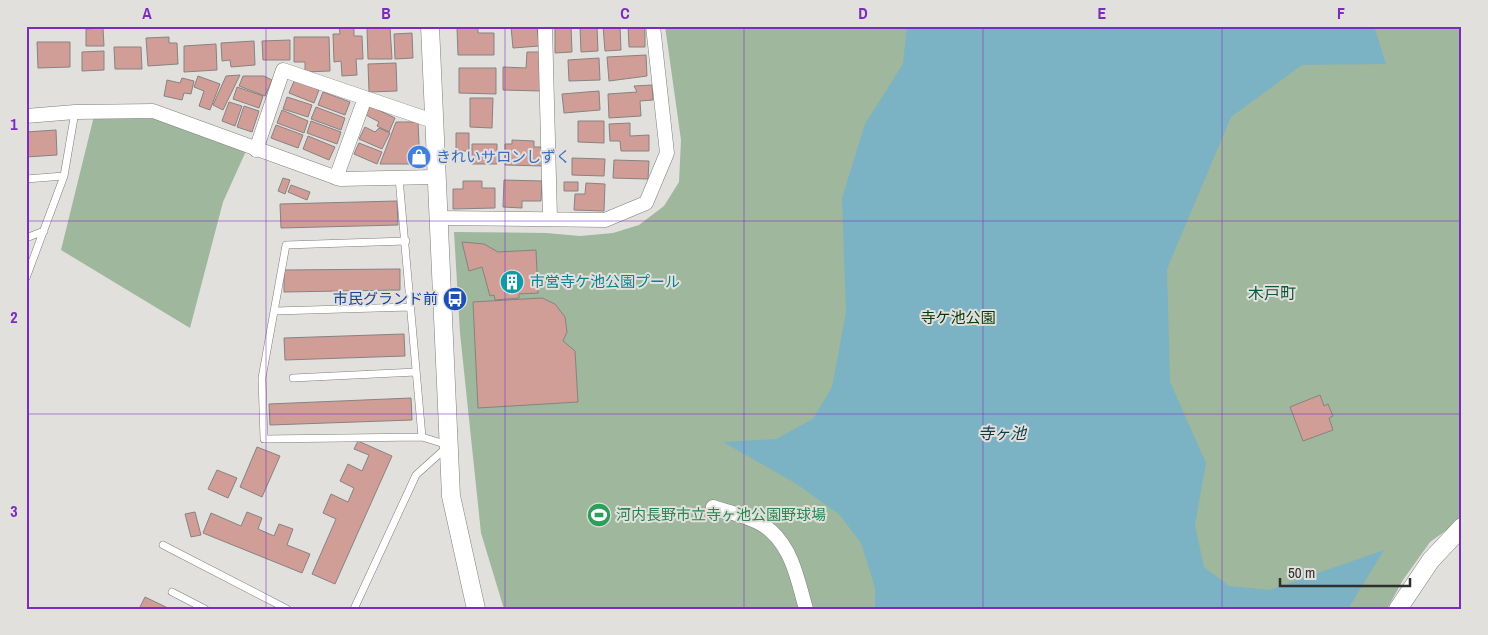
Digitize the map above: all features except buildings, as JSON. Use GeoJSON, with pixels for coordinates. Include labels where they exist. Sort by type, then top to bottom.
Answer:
{"type":"FeatureCollection","features":[{"type":"Feature","properties":{"kind":"street"},"geometry":{"type":"LineString","coordinates":[[430,26],[451,496],[476,609]]}},
{"type":"Feature","properties":{"kind":"street"},"geometry":{"type":"LineString","coordinates":[[545,26],[550,218]]}},
{"type":"Feature","properties":{"kind":"street"},"geometry":{"type":"LineString","coordinates":[[438,218],[605,220],[646,203],[667,153],[653,26]]}},
{"type":"Feature","properties":{"kind":"street"},"geometry":{"type":"LineString","coordinates":[[256,150],[283,70],[433,121]]}},
{"type":"Feature","properties":{"kind":"street"},"geometry":{"type":"LineString","coordinates":[[336,178],[365,98]]}},
{"type":"Feature","properties":{"kind":"street"},"geometry":{"type":"LineString","coordinates":[[26,116],[75,112],[152,111],[336,178],[436,177]]}},
{"type":"Feature","properties":{"kind":"street"},"geometry":{"type":"LineString","coordinates":[[713,507],[771,530],[790,555],[806,609]]}},
{"type":"Feature","properties":{"kind":"street"},"geometry":{"type":"LineString","coordinates":[[1398,609],[1431,560],[1462,527]]}},
{"type":"Feature","properties":{"kind":"lane"},"geometry":{"type":"LineString","coordinates":[[26,278],[64,176],[75,112]]}},
{"type":"Feature","properties":{"kind":"lane"},"geometry":{"type":"LineString","coordinates":[[26,179],[64,176]]}},
{"type":"Feature","properties":{"kind":"lane"},"geometry":{"type":"LineString","coordinates":[[399,178],[422,437]]}},
{"type":"Feature","properties":{"kind":"lane"},"geometry":{"type":"LineString","coordinates":[[26,238],[44,231]]}},
{"type":"Feature","properties":{"kind":"lane"},"geometry":{"type":"LineString","coordinates":[[406,241],[286,245],[262,378],[264,439],[422,437],[449,445]]}},
{"type":"Feature","properties":{"kind":"lane"},"geometry":{"type":"LineString","coordinates":[[274,311],[410,307]]}},
{"type":"Feature","properties":{"kind":"lane"},"geometry":{"type":"LineString","coordinates":[[293,378],[416,372]]}},
{"type":"Feature","properties":{"kind":"lane"},"geometry":{"type":"LineString","coordinates":[[356,608],[416,475],[449,445]]}},
{"type":"Feature","properties":{"kind":"lane"},"geometry":{"type":"LineString","coordinates":[[163,545],[287,609]]}},
{"type":"Feature","properties":{"kind":"lane"},"geometry":{"type":"LineString","coordinates":[[172,592],[205,609]]}},
{"type":"Feature","properties":{"kind":"green space","name":"寺ケ池公園"},"geometry":{"type":"Polygon","coordinates":[[[665,26],[1462,26],[1460,121],[1462,177],[1462,519],[1430,542],[1403,580],[1387,609],[504,609],[481,533],[460,333],[454,232],[546,233],[580,236],[613,233],[639,225],[664,206],[679,182],[681,140],[665,26]]]}},
{"type":"Feature","properties":{"kind":"green space"},"geometry":{"type":"Polygon","coordinates":[[[94,116],[150,116],[246,151],[223,202],[190,328],[61,250],[94,116]]]}},
{"type":"Feature","properties":{"kind":"water","name":"寺ヶ池"},"geometry":{"type":"Polygon","coordinates":[[[907,26],[1374,26],[1386,64],[1302,65],[1231,117],[1167,269],[1170,382],[1206,463],[1195,525],[1204,567],[1229,586],[1269,590],[1384,550],[1348,609],[875,609],[875,588],[861,543],[839,514],[795,483],[723,442],[776,439],[813,419],[832,387],[846,312],[842,198],[865,124],[903,64],[907,26]]]}},
{"type":"Feature","properties":{"kind":"place","name":"きれいサロンしずく"},"geometry":{"type":"Point","coordinates":[419,157]}},
{"type":"Feature","properties":{"kind":"place","name":"市営寺ケ池公園プール"},"geometry":{"type":"Point","coordinates":[512,282]}},
{"type":"Feature","properties":{"kind":"place","name":"市民グランド前"},"geometry":{"type":"Point","coordinates":[455,299]}},
{"type":"Feature","properties":{"kind":"place","name":"河内長野市立寺ヶ池公園野球場"},"geometry":{"type":"Point","coordinates":[599,515]}},
{"type":"Feature","properties":{"kind":"district","name":"木戸町"},"geometry":{"type":"Point","coordinates":[1272,293]}}]}
